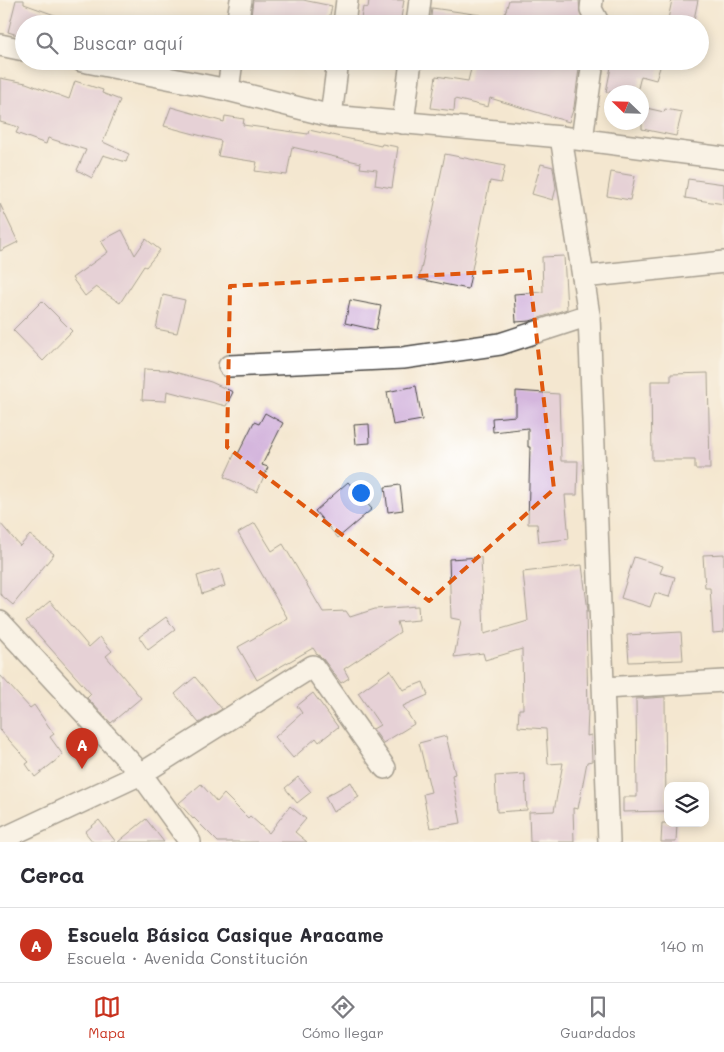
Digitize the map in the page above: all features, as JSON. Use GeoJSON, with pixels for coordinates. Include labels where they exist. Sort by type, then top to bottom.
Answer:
{"type":"FeatureCollection","features":[{"type":"Feature","properties":{"kind":"street"},"geometry":{"type":"LineString","coordinates":[[239,15],[241,0]]}},
{"type":"Feature","properties":{"kind":"street"},"geometry":{"type":"LineString","coordinates":[[345,15],[347,0]]}},
{"type":"Feature","properties":{"kind":"street"},"geometry":{"type":"LineString","coordinates":[[418,15],[420,0]]}},
{"type":"Feature","properties":{"kind":"street"},"geometry":{"type":"LineString","coordinates":[[592,0],[591,9],[594,15]]}},
{"type":"Feature","properties":{"kind":"street"},"geometry":{"type":"LineString","coordinates":[[0,45],[15,48]]}},
{"type":"Feature","properties":{"kind":"street"},"geometry":{"type":"LineString","coordinates":[[127,70],[228,90],[331,116],[572,138],[724,158]]}},
{"type":"Feature","properties":{"kind":"street"},"geometry":{"type":"LineString","coordinates":[[228,90],[231,70]]}},
{"type":"Feature","properties":{"kind":"street"},"geometry":{"type":"LineString","coordinates":[[331,116],[337,70]]}},
{"type":"Feature","properties":{"kind":"street"},"geometry":{"type":"LineString","coordinates":[[403,123],[410,70]]}},
{"type":"Feature","properties":{"kind":"street"},"geometry":{"type":"LineString","coordinates":[[591,70],[572,138],[583,277],[589,315],[609,842]]}},
{"type":"Feature","properties":{"kind":"street"},"geometry":{"type":"LineString","coordinates":[[583,277],[724,262]]}},
{"type":"Feature","properties":{"kind":"street"},"geometry":{"type":"LineString","coordinates":[[229,366],[403,358],[500,344],[589,315]]}},
{"type":"Feature","properties":{"kind":"street"},"geometry":{"type":"LineString","coordinates":[[0,622],[141,774],[190,842]]}},
{"type":"Feature","properties":{"kind":"street"},"geometry":{"type":"LineString","coordinates":[[14,838],[141,774],[313,666],[385,768]]}},
{"type":"Feature","properties":{"kind":"street"},"geometry":{"type":"LineString","coordinates":[[604,688],[724,681]]}},
{"type":"Feature","properties":{"kind":"highlighted area"},"geometry":{"type":"Polygon","coordinates":[[[529,270],[554,489],[429,601],[227,447],[230,286],[529,270]]]}},
{"type":"Feature","properties":{"kind":"building"},"geometry":{"type":"Polygon","coordinates":[[[16,0],[24,0],[24,4],[55,15],[15,15],[15,34],[8,32],[16,0]]]}},
{"type":"Feature","properties":{"kind":"building"},"geometry":{"type":"Polygon","coordinates":[[[253,0],[303,0],[332,6],[330,15],[251,15],[253,0]]]}},
{"type":"Feature","properties":{"kind":"building"},"geometry":{"type":"Polygon","coordinates":[[[369,0],[404,0],[402,15],[362,15],[363,7],[368,8],[369,0]]]}},
{"type":"Feature","properties":{"kind":"building"},"geometry":{"type":"Polygon","coordinates":[[[509,0],[579,0],[580,15],[505,15],[509,0]]]}},
{"type":"Feature","properties":{"kind":"building"},"geometry":{"type":"Polygon","coordinates":[[[672,0],[698,0],[695,15],[669,15],[672,0]]]}},
{"type":"Feature","properties":{"kind":"building"},"geometry":{"type":"Polygon","coordinates":[[[432,8],[481,15],[431,15],[432,8]]]}},
{"type":"Feature","properties":{"kind":"building"},"geometry":{"type":"Polygon","coordinates":[[[471,70],[579,70],[574,107],[569,122],[490,98],[488,107],[455,99],[454,111],[431,108],[436,76],[468,81],[471,70]]]}},
{"type":"Feature","properties":{"kind":"building"},"geometry":{"type":"Polygon","coordinates":[[[610,70],[659,70],[656,80],[641,76],[639,85],[607,85],[610,70]]]}},
{"type":"Feature","properties":{"kind":"building"},"geometry":{"type":"Polygon","coordinates":[[[0,78],[26,83],[69,99],[75,81],[103,90],[102,93],[120,100],[103,142],[129,154],[126,162],[103,155],[92,178],[77,170],[86,150],[48,138],[46,144],[16,133],[19,127],[0,122],[0,78]]]}},
{"type":"Feature","properties":{"kind":"building"},"geometry":{"type":"Polygon","coordinates":[[[171,107],[224,122],[225,116],[244,119],[243,125],[308,134],[309,130],[381,146],[382,144],[398,147],[392,188],[375,185],[377,170],[360,168],[361,163],[292,147],[287,175],[255,171],[257,162],[218,156],[221,141],[164,126],[171,107]]]}},
{"type":"Feature","properties":{"kind":"building"},"geometry":{"type":"Polygon","coordinates":[[[649,109],[664,112],[665,109],[682,112],[676,136],[647,130],[649,130],[649,109]]]}},
{"type":"Feature","properties":{"kind":"building"},"geometry":{"type":"Polygon","coordinates":[[[445,154],[505,166],[501,183],[490,181],[468,289],[419,279],[445,154]]]}},
{"type":"Feature","properties":{"kind":"building"},"geometry":{"type":"Polygon","coordinates":[[[541,164],[553,167],[556,188],[553,200],[532,194],[541,164]]]}},
{"type":"Feature","properties":{"kind":"building"},"geometry":{"type":"Polygon","coordinates":[[[611,172],[635,176],[630,200],[607,196],[611,172]]]}},
{"type":"Feature","properties":{"kind":"building"},"geometry":{"type":"Polygon","coordinates":[[[688,179],[724,184],[724,204],[685,198],[688,179]]]}},
{"type":"Feature","properties":{"kind":"building"},"geometry":{"type":"Polygon","coordinates":[[[0,204],[18,242],[0,251],[0,204]]]}},
{"type":"Feature","properties":{"kind":"building"},"geometry":{"type":"Polygon","coordinates":[[[122,230],[135,255],[146,239],[160,250],[146,267],[144,266],[120,303],[96,287],[85,296],[72,278],[108,252],[101,241],[122,230]]]}},
{"type":"Feature","properties":{"kind":"building"},"geometry":{"type":"Polygon","coordinates":[[[564,256],[567,309],[530,321],[516,322],[514,294],[543,292],[542,257],[564,256]]]}},
{"type":"Feature","properties":{"kind":"building"},"geometry":{"type":"Polygon","coordinates":[[[163,295],[185,300],[177,333],[156,329],[163,295]]]}},
{"type":"Feature","properties":{"kind":"building"},"geometry":{"type":"Polygon","coordinates":[[[350,300],[381,306],[376,330],[345,323],[350,300]]]}},
{"type":"Feature","properties":{"kind":"building"},"geometry":{"type":"Polygon","coordinates":[[[42,301],[72,331],[43,361],[13,330],[42,301]]]}},
{"type":"Feature","properties":{"kind":"building"},"geometry":{"type":"Polygon","coordinates":[[[144,369],[167,370],[211,382],[233,392],[226,406],[167,391],[166,401],[142,400],[144,369]]]}},
{"type":"Feature","properties":{"kind":"building"},"geometry":{"type":"Polygon","coordinates":[[[708,373],[710,469],[695,469],[695,460],[652,460],[651,381],[671,381],[671,374],[708,373]]]}},
{"type":"Feature","properties":{"kind":"building"},"geometry":{"type":"Polygon","coordinates":[[[416,386],[422,420],[393,425],[387,392],[416,386]]]}},
{"type":"Feature","properties":{"kind":"building"},"geometry":{"type":"Polygon","coordinates":[[[516,391],[559,394],[561,461],[578,461],[577,495],[565,495],[569,539],[539,542],[537,524],[528,524],[530,447],[528,447],[528,428],[493,432],[492,418],[516,416],[516,391]]]}},
{"type":"Feature","properties":{"kind":"building"},"geometry":{"type":"Polygon","coordinates":[[[265,413],[283,423],[262,465],[268,467],[257,492],[224,477],[235,453],[238,454],[254,422],[259,424],[265,413]]]}},
{"type":"Feature","properties":{"kind":"building"},"geometry":{"type":"Polygon","coordinates":[[[369,424],[370,443],[356,444],[354,425],[369,424]]]}},
{"type":"Feature","properties":{"kind":"building"},"geometry":{"type":"Polygon","coordinates":[[[348,482],[372,509],[338,538],[315,511],[348,482]]]}},
{"type":"Feature","properties":{"kind":"building"},"geometry":{"type":"Polygon","coordinates":[[[400,485],[403,510],[388,512],[385,487],[400,485]]]}},
{"type":"Feature","properties":{"kind":"building"},"geometry":{"type":"Polygon","coordinates":[[[0,523],[20,546],[30,535],[54,554],[13,605],[0,594],[0,523]]]}},
{"type":"Feature","properties":{"kind":"building"},"geometry":{"type":"Polygon","coordinates":[[[255,523],[272,551],[283,544],[323,612],[346,611],[350,617],[375,609],[418,606],[419,620],[397,622],[400,632],[344,669],[349,678],[341,683],[313,648],[257,680],[238,647],[288,619],[238,533],[255,523]]]}},
{"type":"Feature","properties":{"kind":"building"},"geometry":{"type":"Polygon","coordinates":[[[724,554],[724,632],[713,633],[710,588],[705,588],[703,555],[724,554]]]}},
{"type":"Feature","properties":{"kind":"building"},"geometry":{"type":"Polygon","coordinates":[[[481,557],[484,634],[528,621],[523,572],[582,565],[588,611],[586,611],[587,736],[591,735],[592,761],[587,762],[578,809],[573,808],[574,842],[530,842],[529,812],[554,811],[563,763],[548,764],[546,729],[518,727],[519,709],[523,709],[522,649],[485,660],[483,653],[454,657],[461,620],[451,618],[449,559],[481,557]]]}},
{"type":"Feature","properties":{"kind":"building"},"geometry":{"type":"Polygon","coordinates":[[[634,557],[663,566],[660,573],[675,577],[669,597],[655,593],[650,607],[621,598],[634,557]]]}},
{"type":"Feature","properties":{"kind":"building"},"geometry":{"type":"Polygon","coordinates":[[[220,569],[225,586],[202,594],[197,576],[220,569]]]}},
{"type":"Feature","properties":{"kind":"building"},"geometry":{"type":"Polygon","coordinates":[[[50,601],[89,647],[100,637],[112,651],[106,656],[141,698],[111,723],[87,698],[91,694],[26,621],[50,601]]]}},
{"type":"Feature","properties":{"kind":"building"},"geometry":{"type":"Polygon","coordinates":[[[166,617],[175,630],[148,650],[139,637],[166,617]]]}},
{"type":"Feature","properties":{"kind":"building"},"geometry":{"type":"Polygon","coordinates":[[[681,632],[683,660],[629,662],[627,635],[681,632]]]}},
{"type":"Feature","properties":{"kind":"building"},"geometry":{"type":"Polygon","coordinates":[[[390,670],[403,690],[423,682],[428,695],[403,706],[414,724],[383,743],[373,729],[380,725],[358,693],[390,670]]]}},
{"type":"Feature","properties":{"kind":"building"},"geometry":{"type":"Polygon","coordinates":[[[0,675],[30,708],[34,705],[54,734],[50,737],[63,755],[35,777],[26,764],[29,762],[0,730],[0,675]]]}},
{"type":"Feature","properties":{"kind":"building"},"geometry":{"type":"Polygon","coordinates":[[[195,677],[222,709],[199,723],[175,694],[195,677]]]}},
{"type":"Feature","properties":{"kind":"building"},"geometry":{"type":"Polygon","coordinates":[[[313,693],[338,727],[319,742],[316,738],[293,758],[275,737],[302,713],[297,706],[313,693]]]}},
{"type":"Feature","properties":{"kind":"building"},"geometry":{"type":"Polygon","coordinates":[[[665,697],[664,811],[623,812],[623,797],[637,797],[636,699],[665,697]]]}},
{"type":"Feature","properties":{"kind":"building"},"geometry":{"type":"Polygon","coordinates":[[[446,736],[455,774],[452,775],[461,823],[430,828],[423,794],[431,792],[419,743],[446,736]]]}},
{"type":"Feature","properties":{"kind":"building"},"geometry":{"type":"Polygon","coordinates":[[[525,774],[527,810],[497,812],[495,776],[525,774]]]}},
{"type":"Feature","properties":{"kind":"building"},"geometry":{"type":"Polygon","coordinates":[[[298,777],[311,792],[297,803],[285,788],[298,777]]]}},
{"type":"Feature","properties":{"kind":"building"},"geometry":{"type":"Polygon","coordinates":[[[351,782],[359,797],[333,812],[325,797],[351,782]]]}},
{"type":"Feature","properties":{"kind":"building"},"geometry":{"type":"Polygon","coordinates":[[[201,784],[217,802],[224,794],[248,818],[250,816],[269,833],[290,806],[306,819],[295,832],[307,842],[218,842],[179,803],[201,784]]]}},
{"type":"Feature","properties":{"kind":"building"},"geometry":{"type":"Polygon","coordinates":[[[146,819],[164,842],[118,842],[146,819]]]}},
{"type":"Feature","properties":{"kind":"building"},"geometry":{"type":"Polygon","coordinates":[[[99,820],[116,842],[93,842],[85,832],[99,820]]]}},
{"type":"Feature","properties":{"kind":"building"},"geometry":{"type":"Polygon","coordinates":[[[662,823],[664,823],[664,827],[677,827],[676,842],[661,842],[662,823]]]}},
{"type":"Feature","properties":{"kind":"place","name":"Escuela Básica Casique Aracame"},"geometry":{"type":"Point","coordinates":[82,769]}}]}
